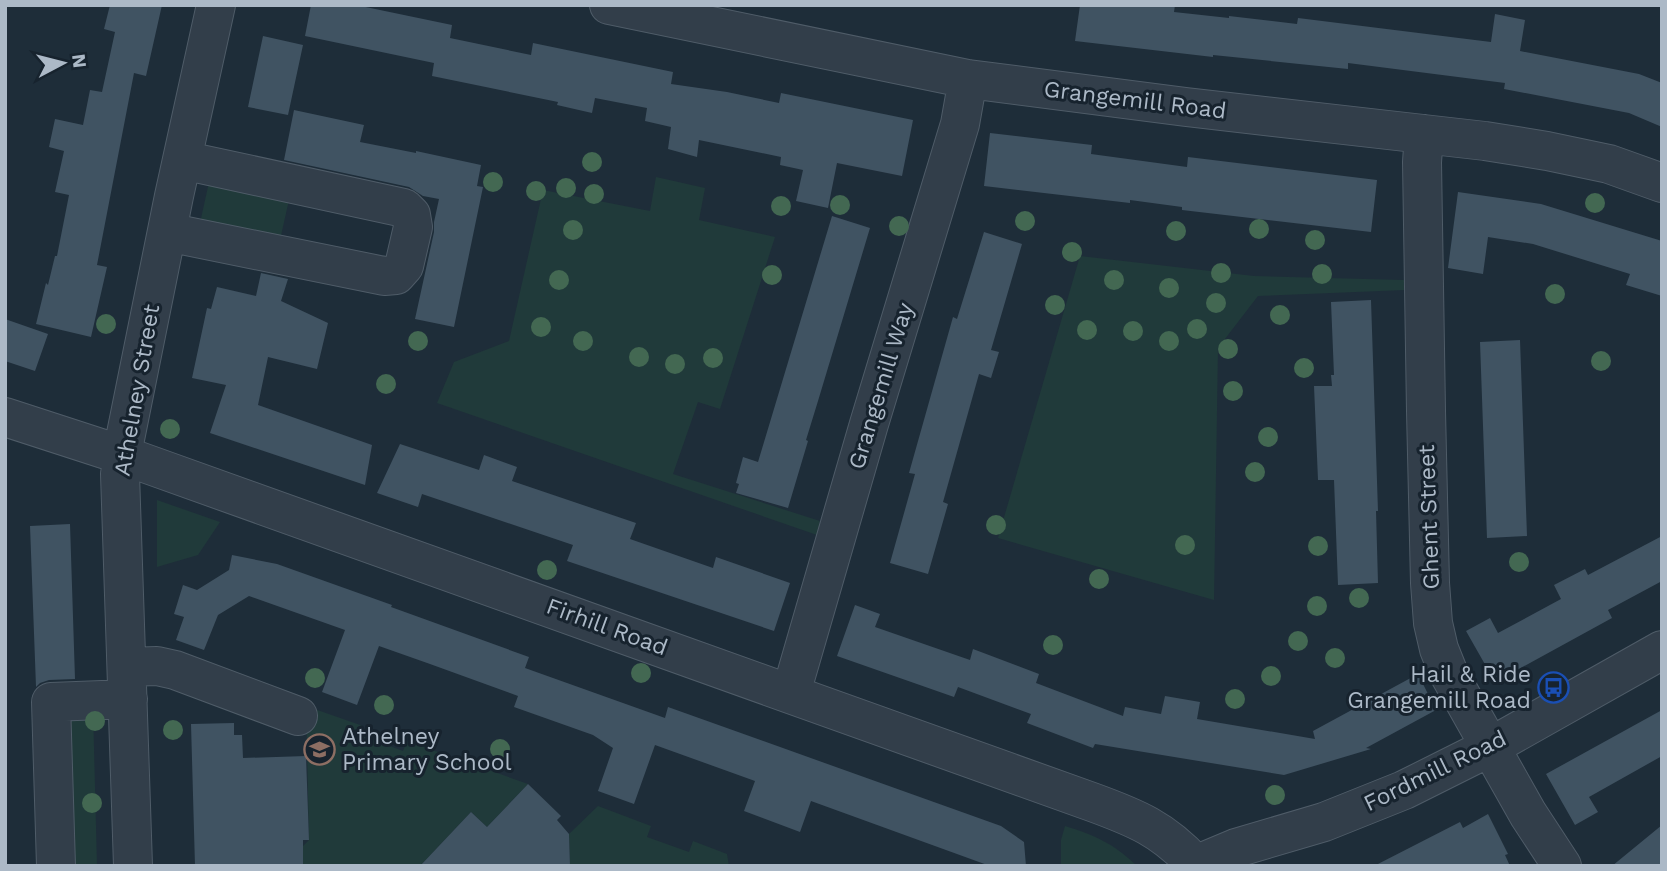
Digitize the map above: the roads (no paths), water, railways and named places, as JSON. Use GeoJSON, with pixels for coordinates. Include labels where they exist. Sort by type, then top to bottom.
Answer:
{"type":"FeatureCollection","features":[{"type":"Feature","properties":{"kind":"street","name":"Athelney Street"},"geometry":{"type":"LineString","coordinates":[[133,866],[120,474],[167,232],[216,5]]}},
{"type":"Feature","properties":{"kind":"street","name":"Grangemill Road"},"geometry":{"type":"LineString","coordinates":[[609,5],[968,79],[1547,151],[1609,164],[1662,183]]}},
{"type":"Feature","properties":{"kind":"street","name":"Grangemill Way"},"geometry":{"type":"LineString","coordinates":[[791,693],[865,436],[960,124],[968,79]]}},
{"type":"Feature","properties":{"kind":"street","name":"Ghent Street"},"geometry":{"type":"LineString","coordinates":[[1424,134],[1422,162],[1425,398],[1433,623],[1449,674],[1528,814],[1562,866]]}},
{"type":"Feature","properties":{"kind":"street"},"geometry":{"type":"LineString","coordinates":[[167,232],[384,276],[396,275],[404,266],[413,227],[411,215],[404,208],[182,160]]}},
{"type":"Feature","properties":{"kind":"street","name":"Firhill Road"},"geometry":{"type":"LineString","coordinates":[[5,417],[122,455],[1120,812],[1164,835],[1194,865]]}},
{"type":"Feature","properties":{"kind":"street","name":"Fordmill Road"},"geometry":{"type":"LineString","coordinates":[[1194,865],[1236,848],[1362,808],[1404,790],[1490,747],[1662,650]]}},
{"type":"Feature","properties":{"kind":"street"},"geometry":{"type":"LineString","coordinates":[[55,866],[51,702],[127,683],[158,666],[298,716]]}},
{"type":"Feature","properties":{"kind":"place","name":"Hail & Ride Grangemill Road"},"geometry":{"type":"Point","coordinates":[1554,687]}},
{"type":"Feature","properties":{"kind":"place","name":"Athelney Primary School"},"geometry":{"type":"Point","coordinates":[319,749]}}]}
